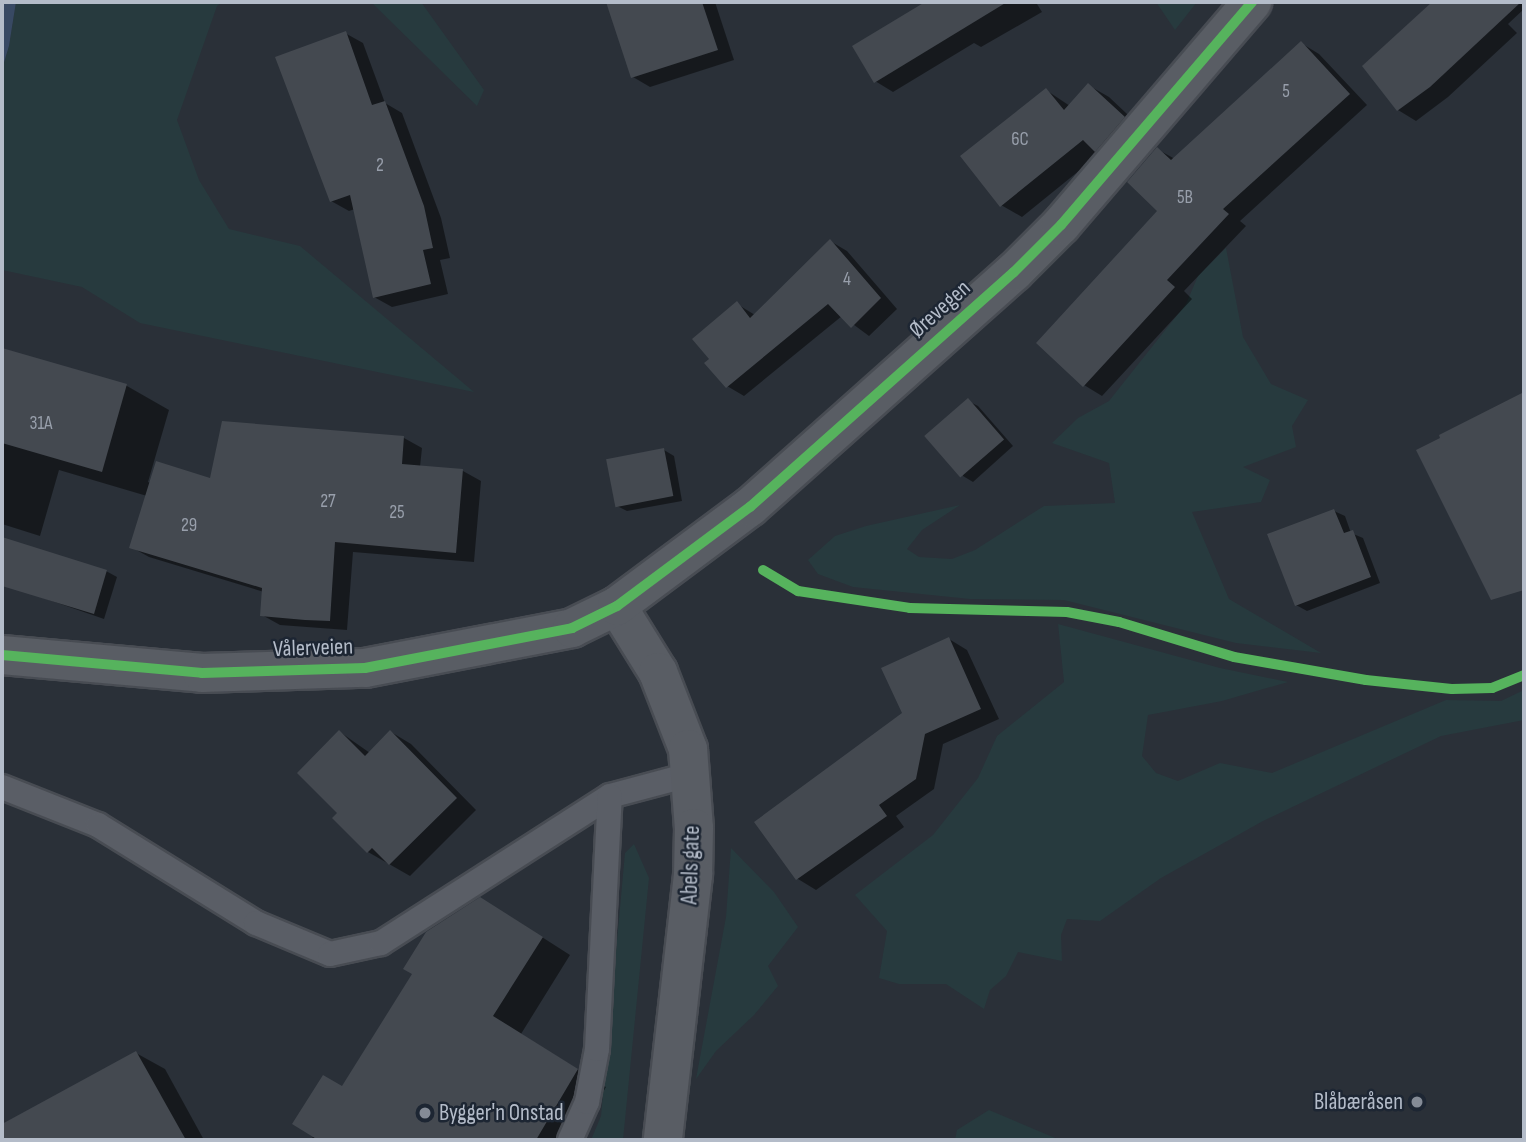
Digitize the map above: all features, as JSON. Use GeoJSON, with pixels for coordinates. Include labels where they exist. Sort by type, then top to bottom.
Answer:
{"type":"FeatureCollection","features":[{"type":"Feature","properties":{"kind":"street","name":"Ørevegen"},"geometry":{"type":"LineString","coordinates":[[617,606],[750,507],[1014,271],[1060,225],[1252,2]]}},
{"type":"Feature","properties":{"kind":"street","name":"Vålerveien"},"geometry":{"type":"LineString","coordinates":[[2,655],[202,673],[365,668],[572,628],[617,606]]}},
{"type":"Feature","properties":{"kind":"street","name":"Abels gate"},"geometry":{"type":"LineString","coordinates":[[617,606],[658,672],[688,749],[694,828],[694,874],[663,1140]]}},
{"type":"Feature","properties":{"kind":"lane"},"geometry":{"type":"LineString","coordinates":[[2,787],[98,825],[256,923],[330,954],[381,943],[610,796],[689,775]]}},
{"type":"Feature","properties":{"kind":"lane"},"geometry":{"type":"LineString","coordinates":[[570,1140],[587,1102],[597,1049],[610,796]]}},
{"type":"Feature","properties":{"kind":"green space"},"geometry":{"type":"Polygon","coordinates":[[[16,2],[222,2],[217,6],[177,120],[199,180],[229,229],[300,246],[474,392],[140,323],[82,287],[2,270],[2,69],[9,46],[16,2]]]}},
{"type":"Feature","properties":{"kind":"green space"},"geometry":{"type":"Polygon","coordinates":[[[371,2],[421,2],[484,90],[477,106],[371,2]]]}},
{"type":"Feature","properties":{"kind":"green space"},"geometry":{"type":"Polygon","coordinates":[[[1156,2],[1197,2],[1175,30],[1156,2]]]}},
{"type":"Feature","properties":{"kind":"green space"},"geometry":{"type":"Polygon","coordinates":[[[1226,248],[1243,337],[1271,384],[1308,400],[1292,426],[1296,447],[1243,467],[1270,480],[1261,502],[1192,512],[1229,599],[1321,653],[1236,643],[1064,600],[970,599],[853,587],[818,574],[808,560],[835,536],[866,526],[960,505],[922,530],[907,549],[919,557],[952,559],[975,550],[1044,506],[1115,503],[1109,463],[1052,443],[1078,418],[1109,401],[1186,304],[1198,276],[1226,248]]]}},
{"type":"Feature","properties":{"kind":"green space"},"geometry":{"type":"Polygon","coordinates":[[[1058,624],[1220,668],[1288,682],[1222,701],[1148,715],[1142,756],[1156,773],[1178,781],[1220,763],[1272,773],[1446,700],[1501,701],[1524,690],[1524,720],[1441,736],[1263,821],[1161,878],[1100,921],[1067,919],[1061,935],[1062,961],[1018,952],[1006,976],[990,990],[984,1009],[946,984],[899,984],[879,978],[887,931],[855,895],[933,835],[978,778],[997,736],[1064,682],[1058,624]]]}},
{"type":"Feature","properties":{"kind":"green space"},"geometry":{"type":"Polygon","coordinates":[[[634,844],[649,878],[623,1140],[591,1140],[601,1116],[625,853],[634,844]]]}},
{"type":"Feature","properties":{"kind":"green space"},"geometry":{"type":"Polygon","coordinates":[[[731,848],[774,892],[798,927],[768,966],[778,986],[754,1015],[716,1051],[696,1079],[726,917],[731,848]]]}},
{"type":"Feature","properties":{"kind":"green space"},"geometry":{"type":"Polygon","coordinates":[[[989,1110],[1060,1140],[955,1140],[957,1130],[989,1110]]]}},
{"type":"Feature","properties":{"kind":"water"},"geometry":{"type":"Polygon","coordinates":[[[2,2],[16,2],[9,46],[2,69],[2,2]]]}},
{"type":"Feature","properties":{"kind":"building"},"geometry":{"type":"Polygon","coordinates":[[[606,2],[702,2],[718,50],[631,78],[606,2]]]}},
{"type":"Feature","properties":{"kind":"building"},"geometry":{"type":"Polygon","coordinates":[[[925,2],[1007,2],[874,83],[852,46],[925,2]]]}},
{"type":"Feature","properties":{"kind":"building"},"geometry":{"type":"Polygon","coordinates":[[[1432,2],[1521,2],[1430,87],[1397,111],[1362,66],[1432,2]]]}},
{"type":"Feature","properties":{"kind":"building"},"geometry":{"type":"Polygon","coordinates":[[[346,31],[372,105],[385,101],[424,206],[433,248],[423,250],[431,284],[373,298],[350,195],[330,202],[275,57],[346,31]]]}},
{"type":"Feature","properties":{"kind":"building"},"geometry":{"type":"Polygon","coordinates":[[[1301,41],[1350,94],[1223,209],[1229,214],[1167,280],[1175,287],[1083,387],[1036,343],[1157,211],[1127,182],[1157,147],[1171,160],[1301,41]]]}},
{"type":"Feature","properties":{"kind":"building"},"geometry":{"type":"Polygon","coordinates":[[[1088,83],[1125,117],[1095,152],[1083,140],[1000,207],[960,156],[1046,88],[1064,110],[1088,83]]]}},
{"type":"Feature","properties":{"kind":"building"},"geometry":{"type":"Polygon","coordinates":[[[830,239],[881,298],[851,328],[828,304],[726,388],[704,363],[709,359],[692,339],[737,301],[750,318],[830,239]]]}},
{"type":"Feature","properties":{"kind":"building"},"geometry":{"type":"Polygon","coordinates":[[[2,348],[127,384],[102,472],[2,443],[2,348]]]}},
{"type":"Feature","properties":{"kind":"building"},"geometry":{"type":"Polygon","coordinates":[[[1524,392],[1524,590],[1491,600],[1416,450],[1440,438],[1439,435],[1524,392]]]}},
{"type":"Feature","properties":{"kind":"building"},"geometry":{"type":"Polygon","coordinates":[[[968,398],[1004,440],[960,478],[924,436],[968,398]]]}},
{"type":"Feature","properties":{"kind":"building"},"geometry":{"type":"Polygon","coordinates":[[[222,421],[404,436],[402,464],[463,469],[456,553],[335,542],[330,621],[260,616],[262,588],[129,548],[156,461],[210,478],[222,421]]]}},
{"type":"Feature","properties":{"kind":"building"},"geometry":{"type":"Polygon","coordinates":[[[664,448],[673,496],[615,507],[606,459],[664,448]]]}},
{"type":"Feature","properties":{"kind":"building"},"geometry":{"type":"Polygon","coordinates":[[[1334,509],[1344,533],[1353,530],[1371,577],[1295,606],[1267,534],[1334,509]]]}},
{"type":"Feature","properties":{"kind":"building"},"geometry":{"type":"Polygon","coordinates":[[[2,537],[107,570],[94,614],[2,586],[2,537]]]}},
{"type":"Feature","properties":{"kind":"building"},"geometry":{"type":"Polygon","coordinates":[[[949,637],[981,709],[925,734],[916,779],[879,805],[887,816],[796,880],[754,822],[902,713],[881,668],[949,637]]]}},
{"type":"Feature","properties":{"kind":"building"},"geometry":{"type":"Polygon","coordinates":[[[339,730],[365,756],[390,730],[457,798],[389,865],[372,848],[367,853],[332,818],[337,813],[297,773],[339,730]]]}},
{"type":"Feature","properties":{"kind":"building"},"geometry":{"type":"Polygon","coordinates":[[[480,897],[543,937],[493,1016],[578,1069],[536,1140],[318,1140],[292,1124],[323,1075],[342,1086],[412,974],[403,969],[426,932],[480,897]]]}},
{"type":"Feature","properties":{"kind":"building"},"geometry":{"type":"Polygon","coordinates":[[[136,1051],[186,1140],[2,1140],[2,1124],[136,1051]]]}},
{"type":"Feature","properties":{"kind":"cycle path"},"geometry":{"type":"LineString","coordinates":[[2,655],[202,673],[365,668],[572,628],[617,606],[750,507],[1014,272],[1061,225],[1252,2]]}},
{"type":"Feature","properties":{"kind":"cycle path"},"geometry":{"type":"LineString","coordinates":[[763,570],[798,591],[910,608],[1067,612],[1119,622],[1234,657],[1366,680],[1452,689],[1492,688],[1524,675]]}},
{"type":"Feature","properties":{"kind":"place","name":"Blåbæråsen"},"geometry":{"type":"Point","coordinates":[1417,1102]}},
{"type":"Feature","properties":{"kind":"place","name":"Bygger'n Onstad"},"geometry":{"type":"Point","coordinates":[425,1113]}}]}
